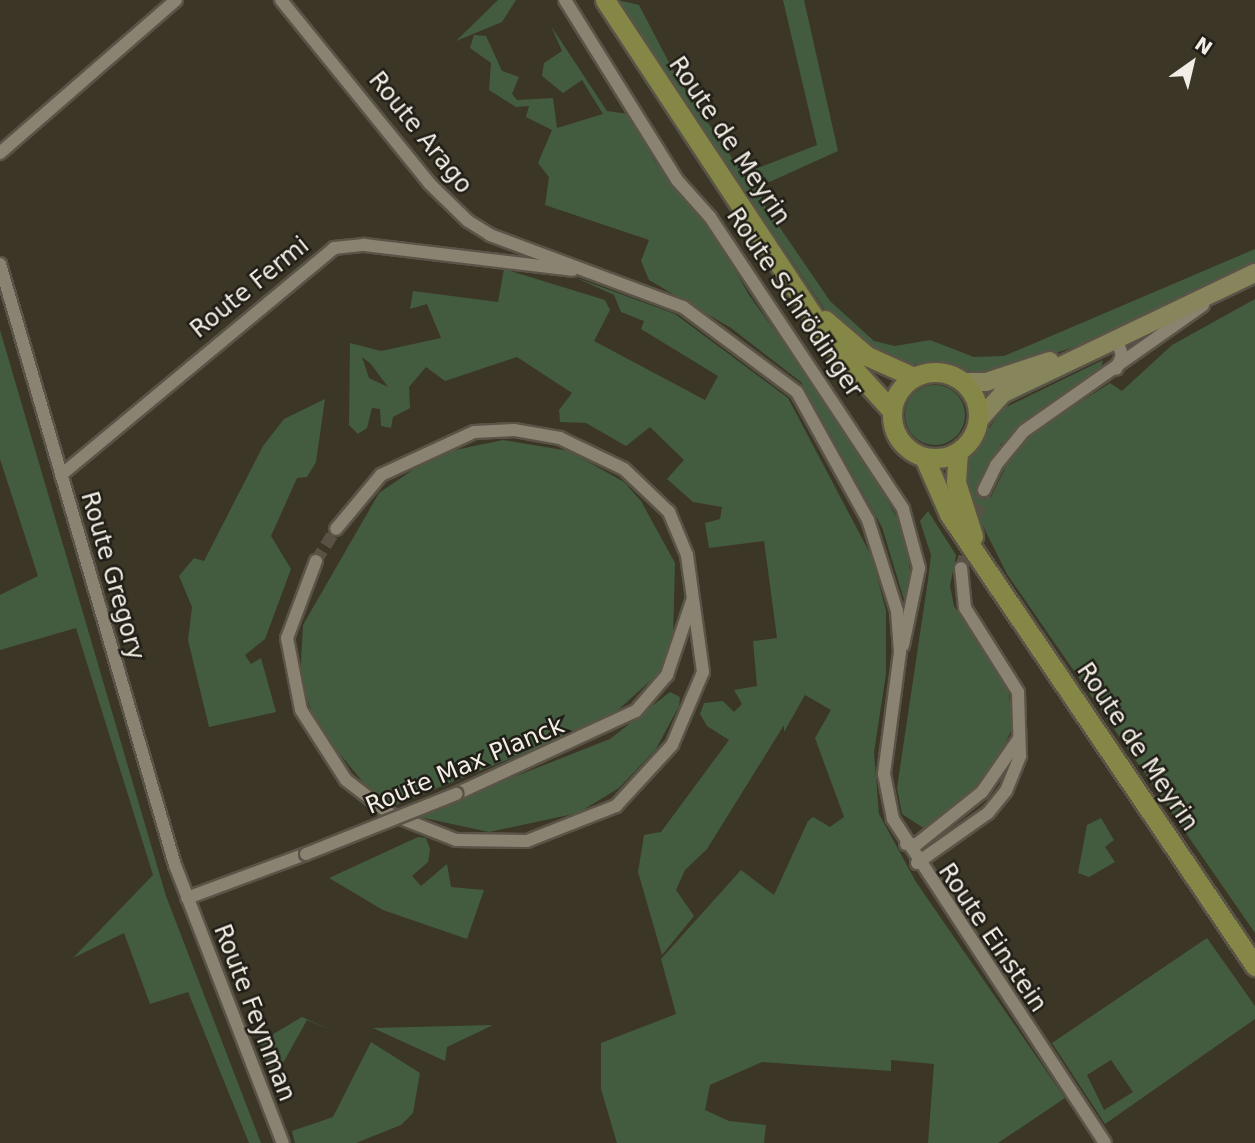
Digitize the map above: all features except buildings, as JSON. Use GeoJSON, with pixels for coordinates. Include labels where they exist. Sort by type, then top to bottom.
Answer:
{"type":"FeatureCollection","features":[{"type":"Feature","properties":{"kind":"main road","name":"Route de Meyrin"},"geometry":{"type":"LineString","coordinates":[[605,0],[813,309],[834,347],[892,411]]}},
{"type":"Feature","properties":{"kind":"main road","name":"Route de Meyrin"},"geometry":{"type":"LineString","coordinates":[[813,309],[867,356],[914,377]]}},
{"type":"Feature","properties":{"kind":"main road"},"geometry":{"type":"LineString","coordinates":[[935,372],[962,382],[975,399],[978,421],[958,452],[924,457],[902,443],[892,411],[898,392],[914,377],[935,372]]}},
{"type":"Feature","properties":{"kind":"main road","name":"Route de Meyrin"},"geometry":{"type":"LineString","coordinates":[[958,452],[956,482],[979,554]]}},
{"type":"Feature","properties":{"kind":"main road","name":"Route de Meyrin"},"geometry":{"type":"LineString","coordinates":[[924,457],[949,513],[1255,966]]}},
{"type":"Feature","properties":{"kind":"street"},"geometry":{"type":"LineString","coordinates":[[0,153],[176,0]]}},
{"type":"Feature","properties":{"kind":"street","name":"Route Arago"},"geometry":{"type":"LineString","coordinates":[[281,0],[446,202],[490,235],[591,271]]}},
{"type":"Feature","properties":{"kind":"street","name":"Route Schrödinger"},"geometry":{"type":"LineString","coordinates":[[565,0],[671,170],[710,217],[903,509],[919,568],[900,652]]}},
{"type":"Feature","properties":{"kind":"street","name":"Route Fermi"},"geometry":{"type":"LineString","coordinates":[[61,475],[334,248],[364,244],[591,271]]}},
{"type":"Feature","properties":{"kind":"street","name":"Route Gregory"},"geometry":{"type":"LineString","coordinates":[[0,264],[187,898]]}},
{"type":"Feature","properties":{"kind":"street"},"geometry":{"type":"LineString","coordinates":[[591,271],[683,306],[797,392],[881,550],[900,652]]}},
{"type":"Feature","properties":{"kind":"street"},"geometry":{"type":"LineString","coordinates":[[978,421],[1002,394],[1255,273]]}},
{"type":"Feature","properties":{"kind":"street"},"geometry":{"type":"LineString","coordinates":[[984,490],[1016,438],[1238,281]]}},
{"type":"Feature","properties":{"kind":"street"},"geometry":{"type":"LineString","coordinates":[[1116,339],[1122,355],[1116,369]]}},
{"type":"Feature","properties":{"kind":"street"},"geometry":{"type":"LineString","coordinates":[[962,382],[986,382],[1116,339]]}},
{"type":"Feature","properties":{"kind":"street"},"geometry":{"type":"LineString","coordinates":[[316,561],[287,638],[298,699],[313,733],[346,780],[390,814],[483,845],[527,841],[597,818],[655,769],[684,723],[703,672],[693,599],[678,528],[654,496],[601,456],[540,434],[474,432],[430,448],[363,490],[336,529]]}},
{"type":"Feature","properties":{"kind":"street"},"geometry":{"type":"LineString","coordinates":[[917,863],[998,802],[1017,768],[1022,730],[1018,692],[961,599],[961,568]]}},
{"type":"Feature","properties":{"kind":"street","name":"Route Max Planck"},"geometry":{"type":"LineString","coordinates":[[187,898],[456,794],[636,711],[667,675],[693,599]]}},
{"type":"Feature","properties":{"kind":"street","name":"Route Einstein"},"geometry":{"type":"LineString","coordinates":[[900,652],[887,742],[885,787],[906,844],[1105,1143]]}},
{"type":"Feature","properties":{"kind":"street"},"geometry":{"type":"LineString","coordinates":[[906,844],[917,844],[942,827],[993,781],[1022,730]]}},
{"type":"Feature","properties":{"kind":"street","name":"Route Feynman"},"geometry":{"type":"LineString","coordinates":[[187,898],[283,1143]]}},
{"type":"Feature","properties":{"kind":"green space"},"geometry":{"type":"Polygon","coordinates":[[[498,0],[516,0],[502,22],[456,41],[498,0]]]}},
{"type":"Feature","properties":{"kind":"green space"},"geometry":{"type":"Polygon","coordinates":[[[617,0],[639,5],[676,76],[743,174],[817,145],[783,0],[804,0],[838,151],[765,184],[761,200],[830,301],[874,341],[895,346],[930,340],[974,357],[1004,356],[1255,249],[1255,263],[1080,345],[986,376],[937,361],[898,366],[825,310],[617,0]]]}},
{"type":"Feature","properties":{"kind":"green space"},"geometry":{"type":"Polygon","coordinates":[[[551,26],[607,111],[628,114],[655,162],[701,210],[749,295],[851,437],[904,530],[911,578],[905,603],[882,527],[801,382],[731,328],[649,280],[641,261],[649,240],[545,205],[549,177],[538,163],[552,130],[526,117],[529,106],[516,107],[489,90],[491,63],[470,48],[474,35],[486,36],[502,71],[519,77],[512,94],[517,100],[553,98],[557,128],[603,114],[582,80],[563,93],[542,76],[544,63],[562,51],[551,26]]]}},
{"type":"Feature","properties":{"kind":"green space"},"geometry":{"type":"Polygon","coordinates":[[[504,269],[605,300],[610,310],[594,341],[705,400],[718,376],[641,329],[644,321],[621,312],[614,295],[574,277],[675,314],[788,398],[872,557],[886,611],[886,674],[874,752],[879,814],[916,882],[1065,1098],[998,1143],[928,1143],[934,1064],[891,1060],[891,1071],[762,1062],[710,1085],[705,1110],[729,1121],[766,1125],[764,1143],[617,1143],[601,1089],[601,1043],[676,1014],[661,959],[741,870],[774,895],[808,821],[813,817],[830,827],[844,817],[815,738],[831,710],[805,695],[784,732],[784,725],[707,849],[685,870],[676,890],[694,916],[662,955],[638,872],[644,835],[661,832],[729,740],[707,726],[700,714],[704,703],[723,701],[734,712],[742,704],[734,690],[757,686],[753,641],[777,638],[764,541],[709,548],[705,523],[720,519],[722,507],[693,502],[667,479],[684,460],[650,427],[626,446],[586,423],[560,422],[559,410],[572,393],[517,357],[445,381],[426,367],[409,387],[410,408],[393,417],[391,428],[381,426],[380,409],[372,408],[367,428],[358,434],[349,425],[350,343],[381,351],[441,338],[427,304],[410,309],[413,291],[498,302],[504,269]],[[362,357],[369,378],[388,387],[371,364],[362,357]]]}},
{"type":"Feature","properties":{"kind":"green space"},"geometry":{"type":"Polygon","coordinates":[[[1255,299],[1255,933],[1007,574],[966,492],[966,459],[1004,408],[1103,360],[1100,371],[1001,444],[976,490],[991,497],[1013,452],[1039,429],[1110,383],[1122,391],[1172,345],[1255,299]]]}},
{"type":"Feature","properties":{"kind":"green space"},"geometry":{"type":"Polygon","coordinates":[[[0,330],[166,896],[261,1143],[249,1143],[188,992],[150,1004],[124,933],[73,958],[153,875],[76,628],[0,650],[0,595],[38,576],[0,459],[0,330]]]}},
{"type":"Feature","properties":{"kind":"green space"},"geometry":{"type":"Polygon","coordinates":[[[929,385],[941,385],[960,398],[965,415],[963,427],[952,440],[941,445],[929,445],[910,432],[905,421],[905,409],[918,390],[929,385]]]}},
{"type":"Feature","properties":{"kind":"green space"},"geometry":{"type":"Polygon","coordinates":[[[325,399],[316,462],[307,477],[297,478],[271,536],[291,569],[265,639],[245,655],[251,664],[261,658],[276,712],[209,727],[188,640],[192,607],[179,576],[194,558],[204,561],[263,446],[284,419],[325,399]]]}},
{"type":"Feature","properties":{"kind":"green space"},"geometry":{"type":"Polygon","coordinates":[[[503,440],[569,451],[624,482],[641,501],[675,563],[673,640],[660,672],[608,719],[393,806],[363,782],[318,728],[300,680],[303,625],[379,493],[436,454],[503,440]]]}},
{"type":"Feature","properties":{"kind":"green space"},"geometry":{"type":"Polygon","coordinates":[[[928,511],[956,555],[950,586],[954,606],[1008,689],[1014,724],[993,771],[925,829],[902,814],[897,788],[931,555],[920,521],[928,511]]]}},
{"type":"Feature","properties":{"kind":"green space"},"geometry":{"type":"Polygon","coordinates":[[[670,692],[680,697],[679,706],[656,749],[619,788],[578,813],[489,832],[415,816],[610,739],[670,692]]]}},
{"type":"Feature","properties":{"kind":"green space"},"geometry":{"type":"Polygon","coordinates":[[[1101,818],[1114,840],[1105,847],[1115,862],[1089,877],[1078,873],[1087,825],[1101,818]]]}},
{"type":"Feature","properties":{"kind":"green space"},"geometry":{"type":"Polygon","coordinates":[[[418,837],[426,838],[430,849],[428,862],[412,876],[421,886],[447,864],[451,887],[484,890],[467,939],[383,910],[329,878],[418,837]]]}},
{"type":"Feature","properties":{"kind":"green space"},"geometry":{"type":"Polygon","coordinates":[[[1207,938],[1255,1006],[1255,1019],[1105,1124],[1052,1043],[1207,938]],[[1111,1060],[1087,1075],[1104,1110],[1133,1092],[1111,1060]]]}},
{"type":"Feature","properties":{"kind":"green space"},"geometry":{"type":"Polygon","coordinates":[[[302,1017],[333,1031],[307,1020],[283,1063],[277,1060],[270,1073],[260,1042],[302,1017]]]}},
{"type":"Feature","properties":{"kind":"green space"},"geometry":{"type":"Polygon","coordinates":[[[493,1025],[447,1047],[445,1061],[373,1028],[493,1025]]]}},
{"type":"Feature","properties":{"kind":"green space"},"geometry":{"type":"Polygon","coordinates":[[[371,1042],[420,1073],[413,1113],[401,1125],[356,1143],[295,1143],[292,1131],[333,1117],[371,1042]]]}},
{"type":"Feature","properties":{"kind":"tunnel"},"geometry":{"type":"LineString","coordinates":[[961,568],[984,490]]}},
{"type":"Feature","properties":{"kind":"tunnel"},"geometry":{"type":"LineString","coordinates":[[316,561],[336,529]]}}]}
